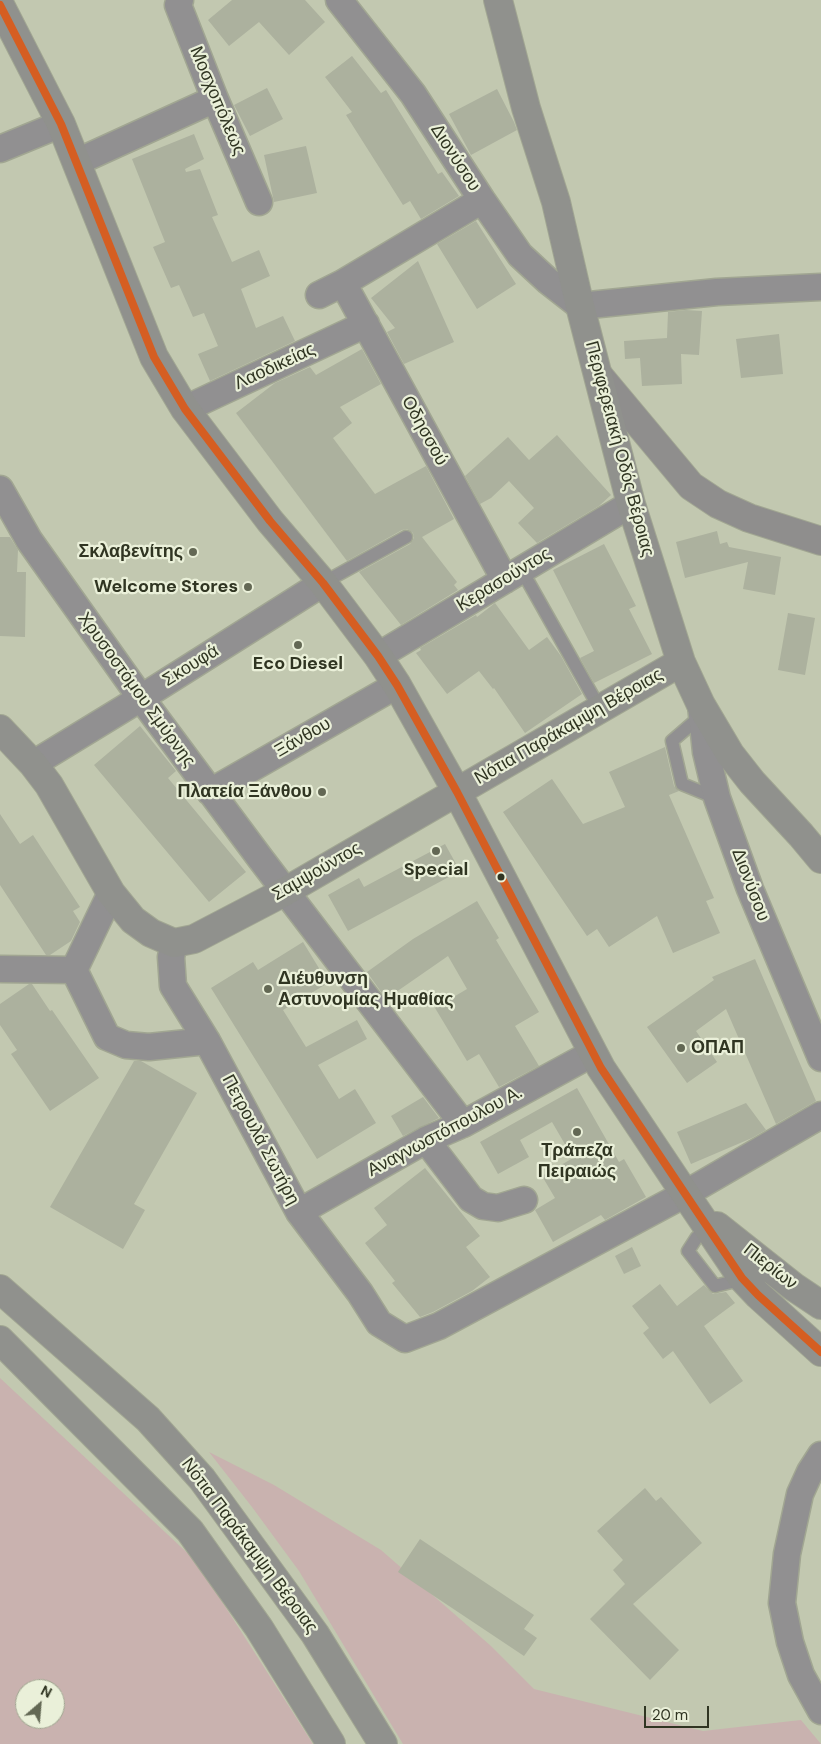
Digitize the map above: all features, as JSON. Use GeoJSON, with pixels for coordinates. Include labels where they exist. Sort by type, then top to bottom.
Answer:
{"type":"FeatureCollection","features":[{"type":"Feature","properties":{"kind":"main road","name":"Περιφερειακή Οδός Βέροιας"},"geometry":{"type":"LineString","coordinates":[[498,0],[526,108],[556,202],[580,306],[631,504],[681,662],[702,710],[730,754],[821,859]]}},
{"type":"Feature","properties":{"kind":"main road","name":"Πιερίων"},"geometry":{"type":"LineString","coordinates":[[0,5],[61,124],[154,357],[185,409],[270,521],[323,583],[378,656],[397,685],[456,792],[601,1068],[742,1278],[816,1348]]}},
{"type":"Feature","properties":{"kind":"main road","name":"Νότια Παράκαμψη Βέροιας"},"geometry":{"type":"LineString","coordinates":[[456,792],[681,662]]}},
{"type":"Feature","properties":{"kind":"main road"},"geometry":{"type":"LineString","coordinates":[[0,729],[33,764],[48,785],[111,894],[133,920],[151,933],[174,943]]}},
{"type":"Feature","properties":{"kind":"main road","name":"Σαμψούντος"},"geometry":{"type":"LineString","coordinates":[[174,943],[194,939],[286,891],[456,792]]}},
{"type":"Feature","properties":{"kind":"main road","name":"Πιερίων"},"geometry":{"type":"LineString","coordinates":[[691,1202],[794,1287],[821,1305]]}},
{"type":"Feature","properties":{"kind":"main road","name":"Νότια Παράκαμψη Βέροιας"},"geometry":{"type":"LineString","coordinates":[[0,1289],[148,1419],[202,1479],[316,1634],[383,1744]]}},
{"type":"Feature","properties":{"kind":"main road"},"geometry":{"type":"LineString","coordinates":[[0,1340],[190,1531],[259,1628],[331,1744]]}},
{"type":"Feature","properties":{"kind":"main road"},"geometry":{"type":"LineString","coordinates":[[816,1348],[821,1371]]}},
{"type":"Feature","properties":{"kind":"street","name":"Μοσχοπόλεως"},"geometry":{"type":"LineString","coordinates":[[180,0],[178,5],[215,99],[259,202]]}},
{"type":"Feature","properties":{"kind":"street","name":"Διονύσου"},"geometry":{"type":"LineString","coordinates":[[339,0],[413,94],[520,255],[548,281],[580,306]]}},
{"type":"Feature","properties":{"kind":"street"},"geometry":{"type":"LineString","coordinates":[[77,162],[215,99]]}},
{"type":"Feature","properties":{"kind":"street"},"geometry":{"type":"LineString","coordinates":[[0,149],[61,124]]}},
{"type":"Feature","properties":{"kind":"street"},"geometry":{"type":"LineString","coordinates":[[318,295],[343,283],[482,200]]}},
{"type":"Feature","properties":{"kind":"street","name":"Οδησσού"},"geometry":{"type":"LineString","coordinates":[[343,283],[513,575]]}},
{"type":"Feature","properties":{"kind":"street"},"geometry":{"type":"LineString","coordinates":[[580,306],[717,292],[821,287]]}},
{"type":"Feature","properties":{"kind":"street","name":"Λαοδικείας"},"geometry":{"type":"LineString","coordinates":[[185,409],[366,324]]}},
{"type":"Feature","properties":{"kind":"street"},"geometry":{"type":"LineString","coordinates":[[599,376],[691,486],[718,504],[749,518],[821,541]]}},
{"type":"Feature","properties":{"kind":"street","name":"Χρυσοστόμου Σμύρνης"},"geometry":{"type":"LineString","coordinates":[[0,489],[29,540],[141,698],[210,792],[463,1124]]}},
{"type":"Feature","properties":{"kind":"street","name":"Κερασούντος"},"geometry":{"type":"LineString","coordinates":[[378,656],[631,504]]}},
{"type":"Feature","properties":{"kind":"street","name":"Σκουφά"},"geometry":{"type":"LineString","coordinates":[[33,764],[323,583]]}},
{"type":"Feature","properties":{"kind":"street","name":"Ξάνθου"},"geometry":{"type":"LineString","coordinates":[[210,792],[397,685]]}},
{"type":"Feature","properties":{"kind":"street","name":"Διονύσου"},"geometry":{"type":"LineString","coordinates":[[702,710],[706,752],[717,798],[750,889],[821,1058]]}},
{"type":"Feature","properties":{"kind":"street"},"geometry":{"type":"LineString","coordinates":[[74,970],[111,894]]}},
{"type":"Feature","properties":{"kind":"street","name":"Πετρουλά Σωτήρη"},"geometry":{"type":"LineString","coordinates":[[174,943],[171,957],[174,986],[207,1042],[299,1212],[360,1292],[379,1323],[405,1340],[439,1326],[691,1202]]}},
{"type":"Feature","properties":{"kind":"street"},"geometry":{"type":"LineString","coordinates":[[0,969],[74,970]]}},
{"type":"Feature","properties":{"kind":"street"},"geometry":{"type":"LineString","coordinates":[[74,970],[107,1037],[126,1045],[149,1048],[207,1042]]}},
{"type":"Feature","properties":{"kind":"street","name":"Αναγνωστόπουλου Α."},"geometry":{"type":"LineString","coordinates":[[299,1212],[426,1140],[463,1124],[593,1053]]}},
{"type":"Feature","properties":{"kind":"street"},"geometry":{"type":"LineString","coordinates":[[691,1202],[821,1115]]}},
{"type":"Feature","properties":{"kind":"street"},"geometry":{"type":"LineString","coordinates":[[426,1140],[471,1198],[483,1206],[498,1208],[524,1200]]}},
{"type":"Feature","properties":{"kind":"street"},"geometry":{"type":"LineString","coordinates":[[821,1455],[810,1472],[800,1494],[787,1554],[782,1603],[790,1642],[801,1675],[821,1711]]}},
{"type":"Feature","properties":{"kind":"street"},"geometry":{"type":"LineString","coordinates":[[793,1524],[821,1493]]}},
{"type":"Feature","properties":{"kind":"lane"},"geometry":{"type":"LineString","coordinates":[[323,583],[406,537]]}},
{"type":"Feature","properties":{"kind":"lane"},"geometry":{"type":"LineString","coordinates":[[513,575],[600,709]]}},
{"type":"Feature","properties":{"kind":"lane"},"geometry":{"type":"LineString","coordinates":[[697,1237],[688,1251],[715,1286],[732,1282]]}},
{"type":"Feature","properties":{"kind":"shaded area"},"geometry":{"type":"Polygon","coordinates":[[[0,1378],[196,1561],[313,1744],[0,1744],[0,1378]]]}},
{"type":"Feature","properties":{"kind":"shaded area"},"geometry":{"type":"Polygon","coordinates":[[[209,1452],[274,1485],[381,1550],[491,1646],[534,1689],[703,1731],[801,1720],[821,1744],[403,1744],[299,1571],[209,1452]]]}},
{"type":"Feature","properties":{"kind":"building"},"geometry":{"type":"Polygon","coordinates":[[[232,0],[305,0],[325,22],[289,55],[259,22],[229,46],[208,20],[232,0]]]}},
{"type":"Feature","properties":{"kind":"building"},"geometry":{"type":"Polygon","coordinates":[[[352,56],[381,93],[386,90],[438,174],[442,172],[459,196],[421,219],[410,201],[403,205],[346,115],[352,112],[325,77],[352,56]]]}},
{"type":"Feature","properties":{"kind":"building"},"geometry":{"type":"Polygon","coordinates":[[[267,88],[283,119],[250,136],[234,105],[267,88]]]}},
{"type":"Feature","properties":{"kind":"building"},"geometry":{"type":"Polygon","coordinates":[[[497,89],[517,130],[471,155],[449,114],[497,89]]]}},
{"type":"Feature","properties":{"kind":"building"},"geometry":{"type":"Polygon","coordinates":[[[194,134],[204,159],[185,169],[186,172],[200,169],[218,215],[212,217],[232,262],[259,250],[270,276],[241,289],[256,328],[283,316],[295,341],[210,381],[198,354],[218,346],[204,313],[193,317],[179,285],[171,288],[153,247],[165,242],[132,159],[194,134]]]}},
{"type":"Feature","properties":{"kind":"building"},"geometry":{"type":"Polygon","coordinates":[[[306,146],[317,193],[274,202],[264,155],[306,146]]]}},
{"type":"Feature","properties":{"kind":"building"},"geometry":{"type":"Polygon","coordinates":[[[476,221],[516,284],[477,309],[437,244],[476,221]]]}},
{"type":"Feature","properties":{"kind":"building"},"geometry":{"type":"Polygon","coordinates":[[[418,261],[454,342],[404,364],[387,332],[395,328],[371,298],[418,261]]]}},
{"type":"Feature","properties":{"kind":"building"},"geometry":{"type":"Polygon","coordinates":[[[702,311],[699,355],[681,354],[682,384],[642,386],[640,358],[625,359],[624,341],[667,338],[668,312],[702,311]]]}},
{"type":"Feature","properties":{"kind":"building"},"geometry":{"type":"Polygon","coordinates":[[[779,334],[783,374],[741,378],[736,339],[779,334]]]}},
{"type":"Feature","properties":{"kind":"building"},"geometry":{"type":"Polygon","coordinates":[[[362,349],[381,384],[340,407],[352,423],[333,438],[375,494],[426,466],[454,519],[422,537],[457,582],[454,585],[458,590],[401,625],[359,572],[410,544],[414,538],[413,533],[407,529],[402,530],[347,561],[236,413],[275,383],[310,367],[316,375],[362,349]]]}},
{"type":"Feature","properties":{"kind":"building"},"geometry":{"type":"Polygon","coordinates":[[[557,435],[611,495],[599,506],[537,543],[518,523],[534,508],[509,481],[491,498],[480,504],[465,476],[508,437],[529,460],[557,435]]]}},
{"type":"Feature","properties":{"kind":"building"},"geometry":{"type":"Polygon","coordinates":[[[717,531],[720,544],[727,542],[729,547],[781,557],[775,595],[743,589],[748,562],[685,578],[676,542],[717,531]]]}},
{"type":"Feature","properties":{"kind":"building"},"geometry":{"type":"Polygon","coordinates":[[[0,537],[10,537],[18,550],[17,572],[26,572],[25,637],[0,636],[0,537]]]}},
{"type":"Feature","properties":{"kind":"building"},"geometry":{"type":"Polygon","coordinates":[[[604,544],[636,606],[629,609],[652,654],[594,683],[580,658],[594,651],[553,570],[604,544]]]}},
{"type":"Feature","properties":{"kind":"building"},"geometry":{"type":"Polygon","coordinates":[[[495,603],[529,650],[547,637],[561,656],[582,694],[525,733],[494,688],[479,671],[447,694],[416,653],[421,650],[420,648],[476,615],[477,617],[495,603]]]}},
{"type":"Feature","properties":{"kind":"building"},"geometry":{"type":"Polygon","coordinates":[[[788,613],[815,618],[805,675],[778,670],[788,613]]]}},
{"type":"Feature","properties":{"kind":"building"},"geometry":{"type":"Polygon","coordinates":[[[140,726],[176,771],[168,778],[246,872],[209,902],[94,765],[140,726]]]}},
{"type":"Feature","properties":{"kind":"building"},"geometry":{"type":"Polygon","coordinates":[[[665,747],[674,786],[679,791],[669,795],[714,898],[706,901],[720,933],[673,953],[657,916],[609,947],[597,929],[587,936],[503,812],[552,779],[583,824],[625,807],[609,772],[665,747]]]}},
{"type":"Feature","properties":{"kind":"building"},"geometry":{"type":"Polygon","coordinates":[[[0,814],[20,844],[33,835],[80,907],[73,911],[80,922],[71,941],[50,955],[46,955],[0,885],[0,814]]]}},
{"type":"Feature","properties":{"kind":"building"},"geometry":{"type":"Polygon","coordinates":[[[445,844],[460,871],[348,931],[328,895],[359,878],[364,887],[445,844]]]}},
{"type":"Feature","properties":{"kind":"building"},"geometry":{"type":"Polygon","coordinates":[[[477,901],[499,938],[496,940],[539,1012],[515,1026],[539,1066],[499,1087],[479,1054],[467,1061],[435,1008],[467,989],[448,956],[386,999],[367,972],[413,939],[477,901]]]}},
{"type":"Feature","properties":{"kind":"building"},"geometry":{"type":"Polygon","coordinates":[[[303,942],[328,983],[283,1010],[306,1047],[357,1020],[367,1039],[318,1065],[339,1099],[355,1089],[376,1123],[317,1159],[211,988],[253,962],[258,970],[303,942]]]}},
{"type":"Feature","properties":{"kind":"building"},"geometry":{"type":"Polygon","coordinates":[[[755,959],[816,1101],[776,1124],[726,1009],[696,1031],[717,1062],[687,1083],[647,1027],[714,980],[712,977],[755,959]]]}},
{"type":"Feature","properties":{"kind":"building"},"geometry":{"type":"Polygon","coordinates":[[[29,984],[32,984],[50,1011],[52,1010],[99,1078],[50,1111],[11,1054],[17,1050],[0,1025],[0,1004],[29,984]]]}},
{"type":"Feature","properties":{"kind":"building"},"geometry":{"type":"Polygon","coordinates":[[[134,1061],[141,1061],[197,1093],[134,1204],[145,1210],[123,1249],[50,1207],[134,1061]]]}},
{"type":"Feature","properties":{"kind":"building"},"geometry":{"type":"Polygon","coordinates":[[[577,1088],[619,1162],[624,1159],[646,1197],[605,1220],[601,1215],[553,1242],[535,1210],[555,1198],[542,1176],[573,1158],[552,1122],[520,1140],[529,1157],[498,1174],[480,1142],[577,1088]]]}},
{"type":"Feature","properties":{"kind":"building"},"geometry":{"type":"Polygon","coordinates":[[[423,1097],[439,1118],[403,1136],[391,1116],[423,1097]]]}},
{"type":"Feature","properties":{"kind":"building"},"geometry":{"type":"Polygon","coordinates":[[[746,1103],[766,1130],[752,1138],[691,1164],[677,1132],[746,1103]]]}},
{"type":"Feature","properties":{"kind":"building"},"geometry":{"type":"Polygon","coordinates":[[[425,1168],[480,1236],[466,1247],[490,1277],[472,1291],[420,1317],[392,1283],[395,1281],[365,1243],[387,1225],[374,1208],[425,1168]]]}},
{"type":"Feature","properties":{"kind":"building"},"geometry":{"type":"Polygon","coordinates":[[[632,1247],[641,1266],[624,1274],[615,1256],[632,1247]]]}},
{"type":"Feature","properties":{"kind":"building"},"geometry":{"type":"Polygon","coordinates":[[[660,1284],[677,1306],[704,1285],[713,1294],[726,1292],[735,1303],[704,1326],[743,1381],[710,1404],[673,1351],[663,1359],[643,1333],[649,1328],[632,1306],[660,1284]]]}},
{"type":"Feature","properties":{"kind":"building"},"geometry":{"type":"Polygon","coordinates":[[[645,1488],[656,1501],[661,1497],[702,1543],[633,1604],[679,1650],[650,1680],[590,1619],[625,1584],[613,1570],[623,1560],[597,1531],[645,1488]]]}},
{"type":"Feature","properties":{"kind":"building"},"geometry":{"type":"Polygon","coordinates":[[[420,1539],[534,1615],[524,1629],[537,1638],[524,1656],[398,1572],[420,1539]]]}},
{"type":"Feature","properties":{"kind":"transit line"},"geometry":{"type":"LineString","coordinates":[[0,5],[61,124],[154,357],[185,409],[270,521],[323,583],[378,656],[397,685],[457,792],[601,1068],[696,1210],[742,1278],[821,1352]]}},
{"type":"Feature","properties":{"kind":"place","name":"Σκλαβενίτης"},"geometry":{"type":"Point","coordinates":[193,552]}},
{"type":"Feature","properties":{"kind":"place","name":"Welcome Stores"},"geometry":{"type":"Point","coordinates":[248,587]}},
{"type":"Feature","properties":{"kind":"place","name":"Eco Diesel"},"geometry":{"type":"Point","coordinates":[298,645]}},
{"type":"Feature","properties":{"kind":"place","name":"Πλατεία Ξάνθου"},"geometry":{"type":"Point","coordinates":[322,792]}},
{"type":"Feature","properties":{"kind":"place","name":"Special"},"geometry":{"type":"Point","coordinates":[436,851]}},
{"type":"Feature","properties":{"kind":"place","name":"Διέυθυνση Αστυνομίας Ημαθίας"},"geometry":{"type":"Point","coordinates":[268,989]}},
{"type":"Feature","properties":{"kind":"place","name":"ΟΠΑΠ"},"geometry":{"type":"Point","coordinates":[681,1048]}},
{"type":"Feature","properties":{"kind":"place","name":"Τράπεζα Πειραιώς"},"geometry":{"type":"Point","coordinates":[577,1132]}}]}
